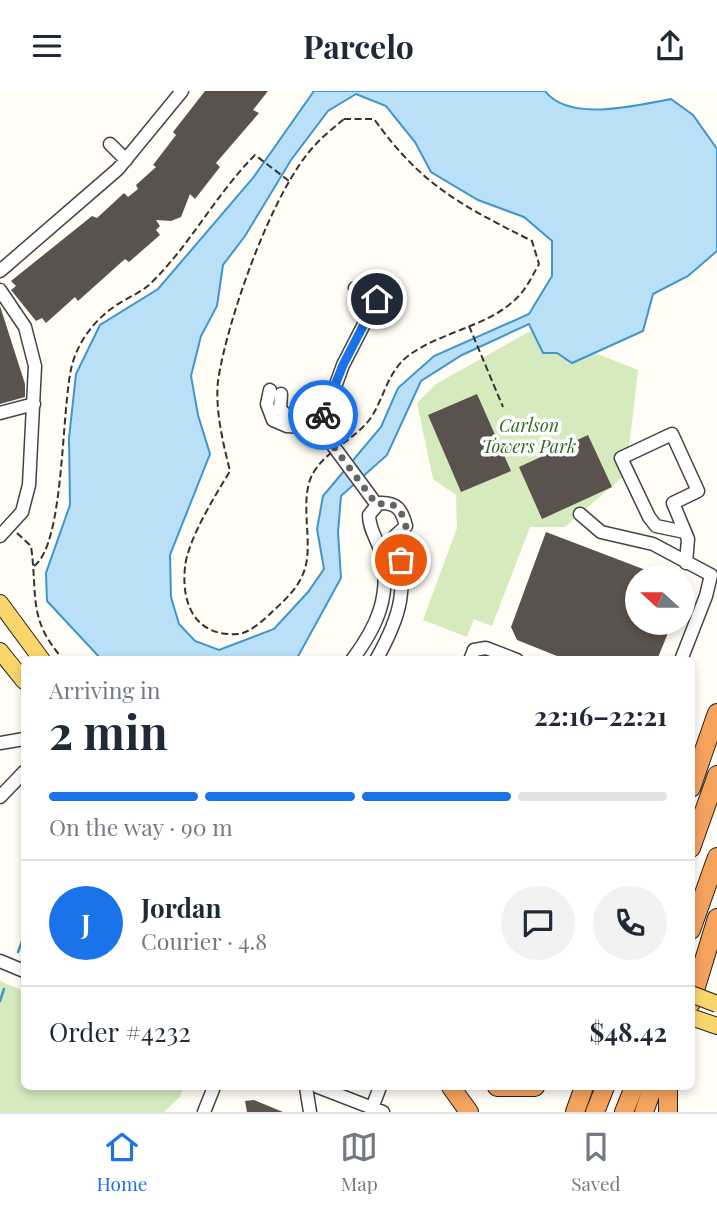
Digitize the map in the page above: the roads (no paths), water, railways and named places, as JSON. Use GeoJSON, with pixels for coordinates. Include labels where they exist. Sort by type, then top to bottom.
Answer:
{"type":"FeatureCollection","features":[{"type":"Feature","properties":{"kind":"highway"},"geometry":{"type":"LineString","coordinates":[[695,776],[717,713]]}},
{"type":"Feature","properties":{"kind":"highway"},"geometry":{"type":"LineString","coordinates":[[695,837],[717,775]]}},
{"type":"Feature","properties":{"kind":"highway"},"geometry":{"type":"LineString","coordinates":[[695,919],[717,857]]}},
{"type":"Feature","properties":{"kind":"highway"},"geometry":{"type":"LineString","coordinates":[[695,975],[717,917]]}},
{"type":"Feature","properties":{"kind":"highway"},"geometry":{"type":"LineString","coordinates":[[695,990],[717,917]]}},
{"type":"Feature","properties":{"kind":"highway"},"geometry":{"type":"LineString","coordinates":[[453,1090],[469,1112]]}},
{"type":"Feature","properties":{"kind":"highway"},"geometry":{"type":"LineString","coordinates":[[575,1112],[583,1090]]}},
{"type":"Feature","properties":{"kind":"highway"},"geometry":{"type":"LineString","coordinates":[[595,1112],[604,1090]]}},
{"type":"Feature","properties":{"kind":"highway"},"geometry":{"type":"LineString","coordinates":[[624,1112],[633,1090]]}},
{"type":"Feature","properties":{"kind":"highway"},"geometry":{"type":"LineString","coordinates":[[644,1112],[652,1090]]}},
{"type":"Feature","properties":{"kind":"highway"},"geometry":{"type":"LineString","coordinates":[[668,1090],[668,1112]]}},
{"type":"Feature","properties":{"kind":"main road"},"geometry":{"type":"LineString","coordinates":[[0,603],[39,656]]}},
{"type":"Feature","properties":{"kind":"main road"},"geometry":{"type":"LineString","coordinates":[[0,651],[21,677]]}},
{"type":"Feature","properties":{"kind":"main road"},"geometry":{"type":"LineString","coordinates":[[695,995],[717,1003]]}},
{"type":"Feature","properties":{"kind":"main road"},"geometry":{"type":"LineString","coordinates":[[695,1018],[716,1026]]}},
{"type":"Feature","properties":{"kind":"street"},"geometry":{"type":"LineString","coordinates":[[0,271],[126,160],[182,91]]}},
{"type":"Feature","properties":{"kind":"street"},"geometry":{"type":"LineString","coordinates":[[110,144],[126,160]]}},
{"type":"Feature","properties":{"kind":"street"},"geometry":{"type":"LineString","coordinates":[[320,428],[343,365],[384,301],[355,288]]}},
{"type":"Feature","properties":{"kind":"street"},"geometry":{"type":"LineString","coordinates":[[0,291],[25,327],[35,366],[29,485],[22,512],[5,531]]}},
{"type":"Feature","properties":{"kind":"street"},"geometry":{"type":"LineString","coordinates":[[276,392],[267,404],[273,420],[279,424],[320,428]]}},
{"type":"Feature","properties":{"kind":"street"},"geometry":{"type":"LineString","coordinates":[[0,413],[34,404]]}},
{"type":"Feature","properties":{"kind":"street"},"geometry":{"type":"LineString","coordinates":[[320,428],[377,505]]}},
{"type":"Feature","properties":{"kind":"street"},"geometry":{"type":"LineString","coordinates":[[685,532],[656,526],[649,517],[621,458],[671,434],[698,491],[673,502],[688,538],[686,563]]}},
{"type":"Feature","properties":{"kind":"street"},"geometry":{"type":"LineString","coordinates":[[355,656],[375,626],[382,610],[384,575],[378,542],[369,525],[369,515],[377,505],[388,503],[397,506],[403,513],[406,526],[395,536],[378,542]]}},
{"type":"Feature","properties":{"kind":"street"},"geometry":{"type":"LineString","coordinates":[[580,514],[601,532],[653,544],[710,575],[706,596],[683,656]]}},
{"type":"Feature","properties":{"kind":"street"},"geometry":{"type":"LineString","coordinates":[[378,656],[395,628],[400,609],[403,586],[395,536]]}},
{"type":"Feature","properties":{"kind":"street"},"geometry":{"type":"LineString","coordinates":[[472,656],[474,650],[486,648],[507,656]]}},
{"type":"Feature","properties":{"kind":"street"},"geometry":{"type":"LineString","coordinates":[[0,743],[21,740]]}},
{"type":"Feature","properties":{"kind":"street"},"geometry":{"type":"LineString","coordinates":[[0,797],[21,775]]}},
{"type":"Feature","properties":{"kind":"street"},"geometry":{"type":"LineString","coordinates":[[0,961],[21,970]]}},
{"type":"Feature","properties":{"kind":"street"},"geometry":{"type":"LineString","coordinates":[[204,1112],[213,1090]]}},
{"type":"Feature","properties":{"kind":"street"},"geometry":{"type":"LineString","coordinates":[[306,1090],[310,1112]]}},
{"type":"Feature","properties":{"kind":"street"},"geometry":{"type":"LineString","coordinates":[[326,1090],[377,1110],[380,1090]]}},
{"type":"Feature","properties":{"kind":"water"},"geometry":{"type":"Polygon","coordinates":[[[314,91],[545,91],[556,101],[570,107],[586,109],[623,108],[671,99],[693,115],[717,149],[717,251],[688,276],[653,294],[643,331],[572,363],[557,353],[543,353],[529,324],[462,355],[421,381],[387,455],[341,496],[338,532],[341,578],[298,656],[98,656],[47,601],[46,573],[70,505],[69,438],[76,374],[100,325],[158,289],[253,178],[314,91]],[[356,94],[328,111],[291,160],[245,236],[223,265],[217,306],[201,336],[191,376],[198,415],[210,454],[170,555],[171,597],[179,624],[195,641],[219,650],[274,629],[308,592],[324,569],[317,529],[323,496],[381,427],[398,388],[434,356],[529,314],[552,276],[552,241],[524,217],[478,200],[431,172],[415,142],[386,106],[356,94]]]}},
{"type":"Feature","properties":{"kind":"waterway"},"geometry":{"type":"LineString","coordinates":[[18,952],[21,944]]}},
{"type":"Feature","properties":{"kind":"waterway"},"geometry":{"type":"LineString","coordinates":[[0,1001],[4,989]]}},
{"type":"Feature","properties":{"kind":"park label","name":"Carlson Towers Park"},"geometry":{"type":"Point","coordinates":[529,436]}}]}
